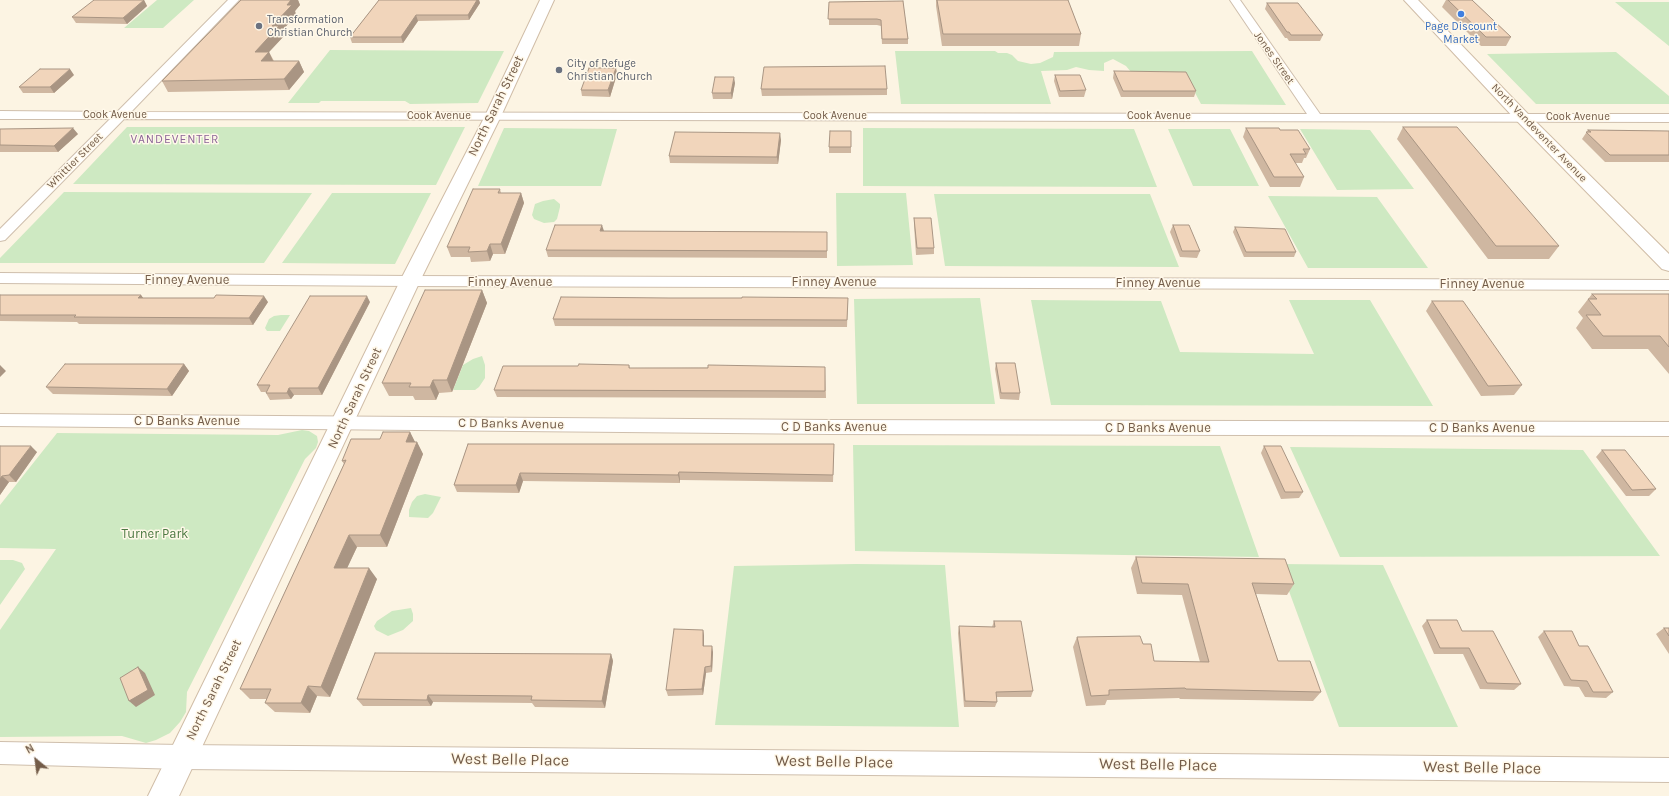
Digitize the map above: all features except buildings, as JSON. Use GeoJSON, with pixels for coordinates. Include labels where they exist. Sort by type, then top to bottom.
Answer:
{"type":"FeatureCollection","features":[{"type":"Feature","properties":{"kind":"street","name":"Whittier Street"},"geometry":{"type":"LineString","coordinates":[[0,237],[234,0]]}},
{"type":"Feature","properties":{"kind":"street","name":"North Sarah Street"},"geometry":{"type":"LineString","coordinates":[[163,796],[410,281],[493,116],[547,0]]}},
{"type":"Feature","properties":{"kind":"street","name":"Jones Street"},"geometry":{"type":"LineString","coordinates":[[1235,0],[1315,116]]}},
{"type":"Feature","properties":{"kind":"street","name":"North Vandeventer Avenue"},"geometry":{"type":"LineString","coordinates":[[1411,0],[1522,117],[1669,265]]}},
{"type":"Feature","properties":{"kind":"street","name":"Cook Avenue"},"geometry":{"type":"LineString","coordinates":[[0,115],[1315,116],[1669,118]]}},
{"type":"Feature","properties":{"kind":"street","name":"Finney Avenue"},"geometry":{"type":"LineString","coordinates":[[0,278],[410,281],[1669,285]]}},
{"type":"Feature","properties":{"kind":"street","name":"C D Banks Avenue"},"geometry":{"type":"LineString","coordinates":[[0,420],[822,427],[1669,429]]}},
{"type":"Feature","properties":{"kind":"street","name":"West Belle Place"},"geometry":{"type":"LineString","coordinates":[[0,753],[182,757],[1669,770]]}},
{"type":"Feature","properties":{"kind":"green space"},"geometry":{"type":"Polygon","coordinates":[[[157,0],[194,0],[163,28],[124,28],[157,0]]]}},
{"type":"Feature","properties":{"kind":"green space"},"geometry":{"type":"Polygon","coordinates":[[[1615,2],[1669,2],[1669,46],[1648,29],[1615,2]]]}},
{"type":"Feature","properties":{"kind":"green space"},"geometry":{"type":"Polygon","coordinates":[[[330,50],[504,51],[478,103],[410,104],[405,101],[321,101],[319,103],[288,103],[330,50]]]}},
{"type":"Feature","properties":{"kind":"green space"},"geometry":{"type":"Polygon","coordinates":[[[895,51],[995,51],[998,53],[1007,53],[1012,55],[1018,61],[1031,64],[1040,63],[1053,57],[1054,52],[1252,51],[1286,105],[1201,104],[1184,72],[1131,72],[1126,66],[1113,59],[1104,63],[1104,71],[1076,67],[1067,70],[1041,71],[1051,104],[901,104],[895,51]]]}},
{"type":"Feature","properties":{"kind":"green space"},"geometry":{"type":"Polygon","coordinates":[[[1616,52],[1669,96],[1669,104],[1536,104],[1487,54],[1616,52]]]}},
{"type":"Feature","properties":{"kind":"green space"},"geometry":{"type":"Polygon","coordinates":[[[127,127],[465,127],[436,185],[73,184],[127,127]]]}},
{"type":"Feature","properties":{"kind":"green space"},"geometry":{"type":"Polygon","coordinates":[[[504,128],[617,129],[601,186],[478,186],[504,128]]]}},
{"type":"Feature","properties":{"kind":"green space"},"geometry":{"type":"Polygon","coordinates":[[[863,128],[1134,129],[1157,187],[863,186],[863,128]]]}},
{"type":"Feature","properties":{"kind":"green space"},"geometry":{"type":"Polygon","coordinates":[[[1168,129],[1230,129],[1259,186],[1193,186],[1168,129]]]}},
{"type":"Feature","properties":{"kind":"green space"},"geometry":{"type":"Polygon","coordinates":[[[1300,129],[1370,130],[1414,189],[1337,190],[1300,129]]]}},
{"type":"Feature","properties":{"kind":"green space"},"geometry":{"type":"Polygon","coordinates":[[[64,192],[312,193],[264,263],[0,263],[0,258],[64,192]]]}},
{"type":"Feature","properties":{"kind":"green space"},"geometry":{"type":"Polygon","coordinates":[[[332,193],[431,193],[395,264],[282,263],[332,193]]]}},
{"type":"Feature","properties":{"kind":"green space"},"geometry":{"type":"Polygon","coordinates":[[[836,193],[906,193],[913,265],[837,266],[836,193]]]}},
{"type":"Feature","properties":{"kind":"green space"},"geometry":{"type":"Polygon","coordinates":[[[934,194],[1150,194],[1179,267],[945,266],[934,194]]]}},
{"type":"Feature","properties":{"kind":"green space"},"geometry":{"type":"Polygon","coordinates":[[[1268,196],[1377,197],[1428,268],[1308,268],[1268,196]]]}},
{"type":"Feature","properties":{"kind":"green space"},"geometry":{"type":"Polygon","coordinates":[[[554,199],[560,204],[560,207],[557,219],[554,222],[544,223],[534,219],[532,215],[535,204],[554,199]]]}},
{"type":"Feature","properties":{"kind":"green space"},"geometry":{"type":"Polygon","coordinates":[[[980,298],[995,404],[857,404],[854,299],[980,298]]]}},
{"type":"Feature","properties":{"kind":"green space"},"geometry":{"type":"Polygon","coordinates":[[[1031,300],[1161,301],[1180,352],[1314,354],[1289,300],[1370,300],[1433,406],[1051,405],[1031,300]]]}},
{"type":"Feature","properties":{"kind":"green space"},"geometry":{"type":"Polygon","coordinates":[[[290,315],[280,331],[267,331],[265,328],[269,319],[274,316],[290,315]]]}},
{"type":"Feature","properties":{"kind":"green space"},"geometry":{"type":"Polygon","coordinates":[[[482,356],[485,365],[485,378],[479,387],[475,390],[453,390],[463,365],[482,356]]]}},
{"type":"Feature","properties":{"kind":"green space","name":"Turner Park"},"geometry":{"type":"Polygon","coordinates":[[[302,430],[309,431],[317,436],[318,442],[316,448],[305,459],[187,692],[186,712],[180,722],[170,733],[146,743],[122,736],[0,737],[0,630],[56,549],[0,548],[0,505],[57,433],[278,435],[302,430]]]}},
{"type":"Feature","properties":{"kind":"green space"},"geometry":{"type":"Polygon","coordinates":[[[853,445],[1220,446],[1259,557],[855,551],[853,445]]]}},
{"type":"Feature","properties":{"kind":"green space"},"geometry":{"type":"Polygon","coordinates":[[[1290,447],[1583,450],[1660,556],[1340,557],[1290,447]]]}},
{"type":"Feature","properties":{"kind":"green space"},"geometry":{"type":"Polygon","coordinates":[[[425,494],[441,497],[433,513],[428,518],[409,517],[409,510],[412,502],[417,496],[425,494]]]}},
{"type":"Feature","properties":{"kind":"green space"},"geometry":{"type":"Polygon","coordinates":[[[0,560],[13,560],[22,563],[25,569],[0,605],[0,560]]]}},
{"type":"Feature","properties":{"kind":"green space"},"geometry":{"type":"Polygon","coordinates":[[[856,564],[945,565],[959,727],[715,725],[734,566],[856,564]]]}},
{"type":"Feature","properties":{"kind":"green space"},"geometry":{"type":"Polygon","coordinates":[[[1279,564],[1383,565],[1458,727],[1339,727],[1279,564]]]}},
{"type":"Feature","properties":{"kind":"green space"},"geometry":{"type":"Polygon","coordinates":[[[411,608],[413,621],[403,630],[388,636],[376,630],[374,626],[377,621],[392,611],[411,608]]]}},
{"type":"Feature","properties":{"kind":"place","name":"Page Discount Market"},"geometry":{"type":"Point","coordinates":[1461,14]}},
{"type":"Feature","properties":{"kind":"place","name":"Transformation Christian Church"},"geometry":{"type":"Point","coordinates":[259,26]}},
{"type":"Feature","properties":{"kind":"place","name":"City of Refuge Christian Church"},"geometry":{"type":"Point","coordinates":[559,70]}},
{"type":"Feature","properties":{"kind":"district","name":"VANDEVENTER"},"geometry":{"type":"Point","coordinates":[175,140]}}]}
